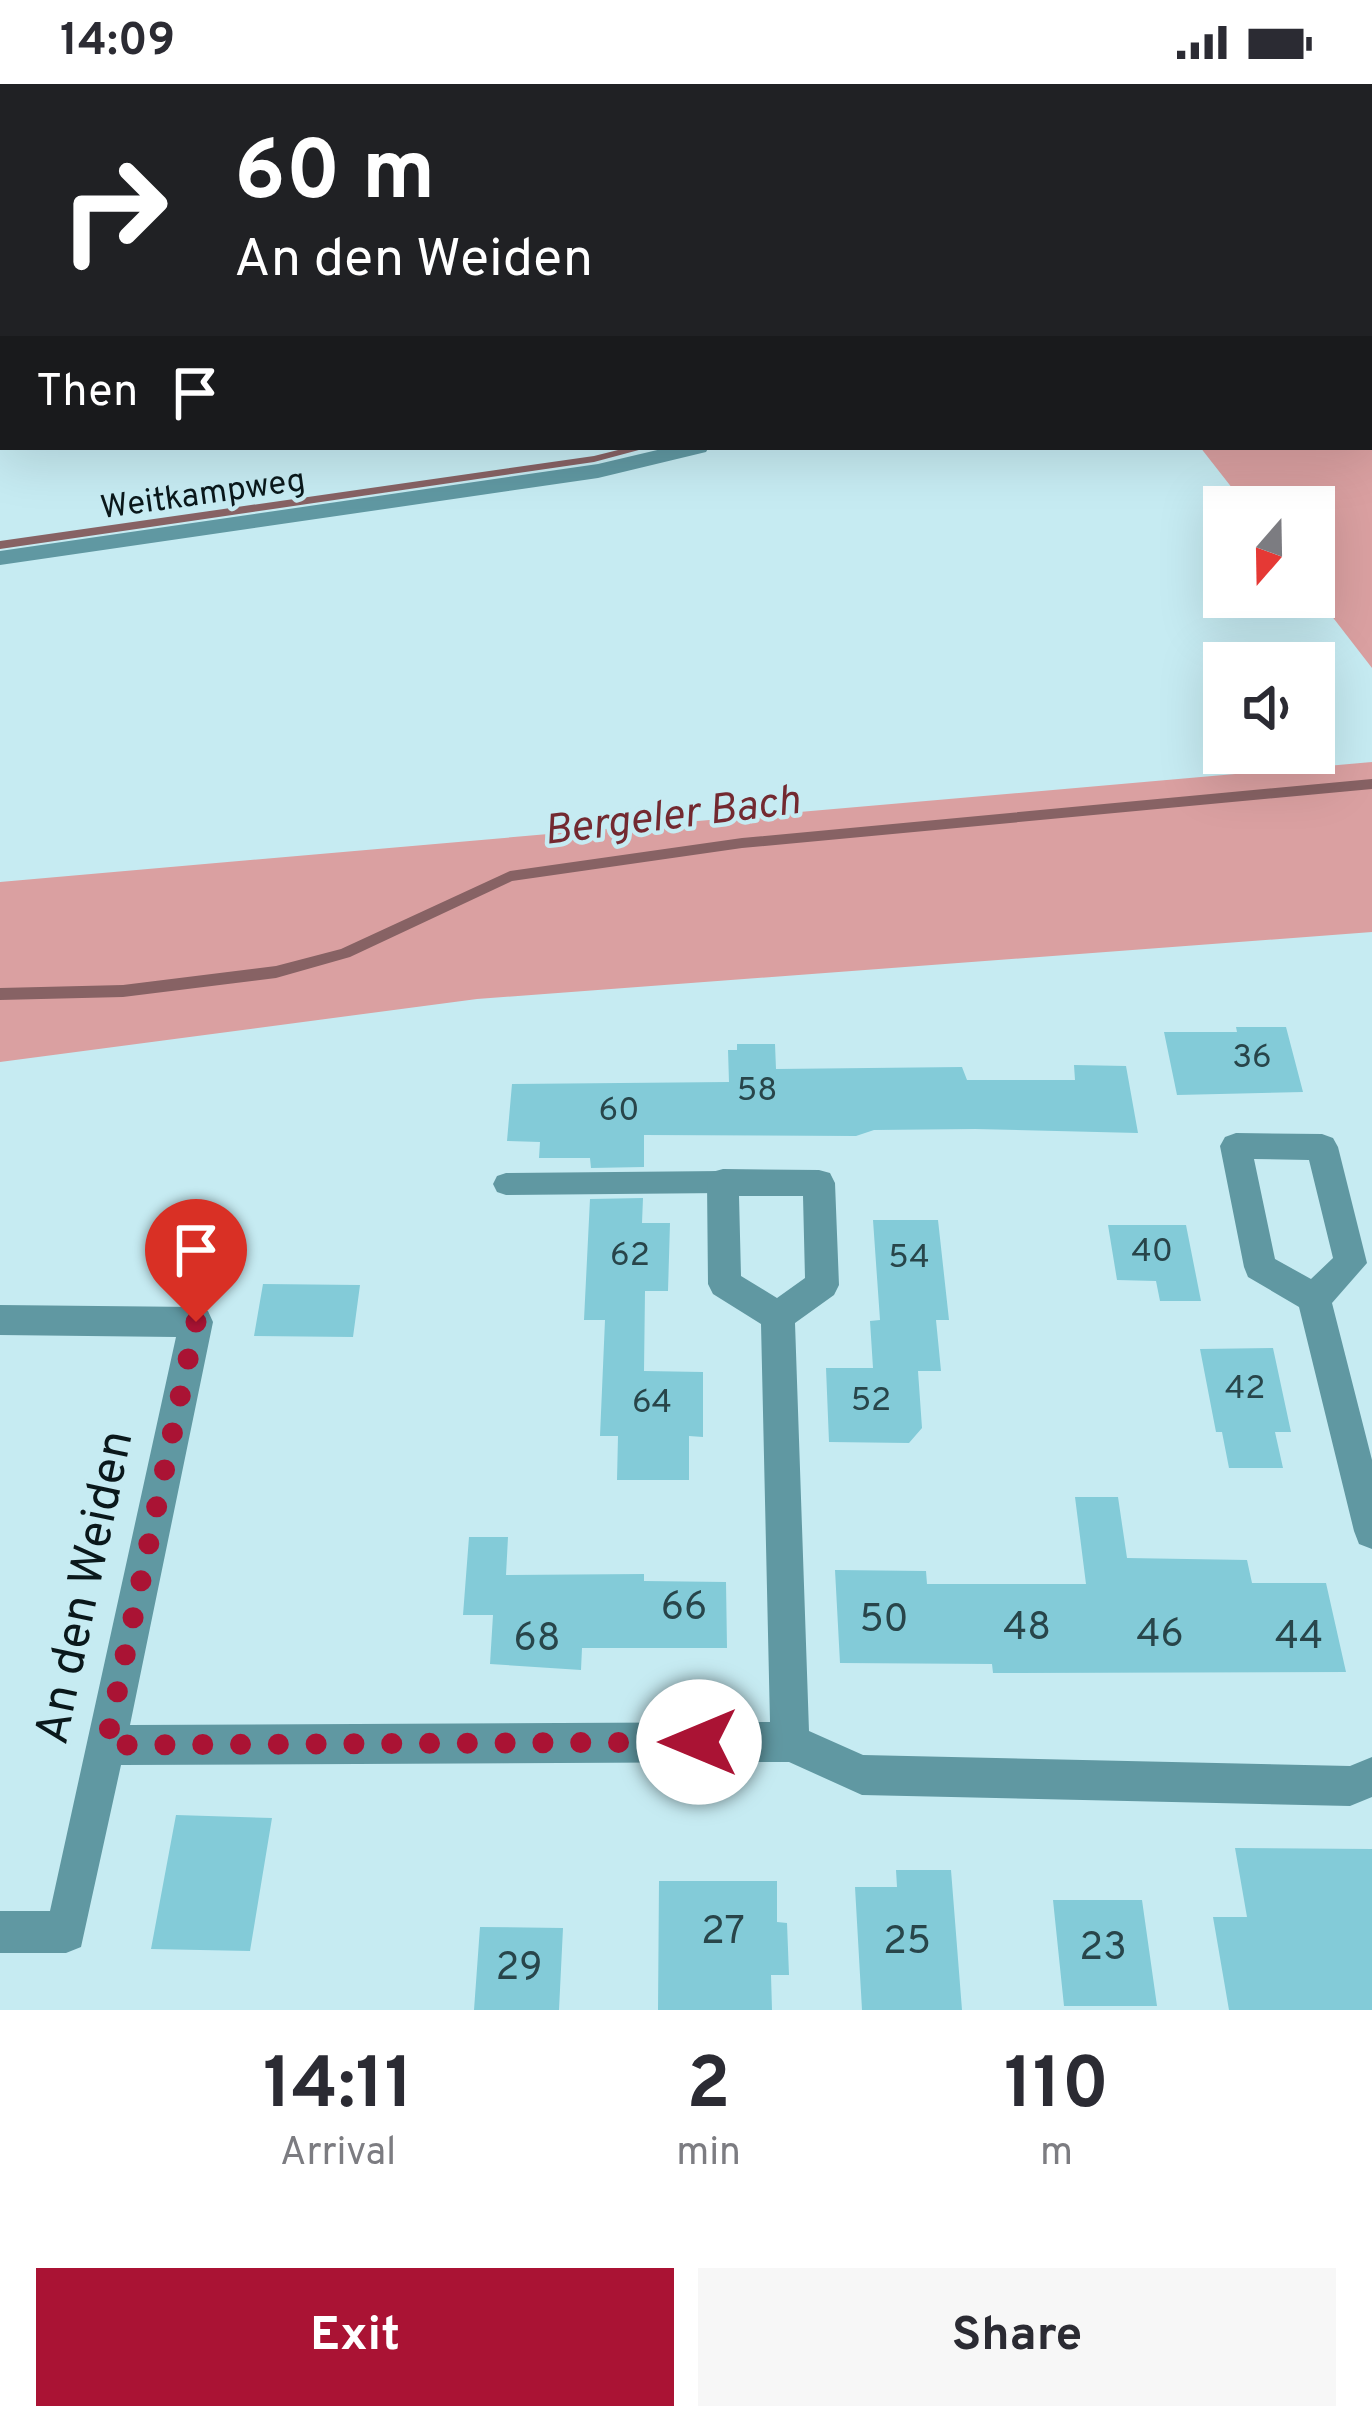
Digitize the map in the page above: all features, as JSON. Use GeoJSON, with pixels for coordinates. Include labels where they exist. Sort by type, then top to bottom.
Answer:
{"type":"FeatureCollection","features":[{"type":"Feature","properties":{"kind":"street","name":"Weitkampweg"},"geometry":{"type":"LineString","coordinates":[[0,558],[598,471],[686,450]]}},
{"type":"Feature","properties":{"kind":"street"},"geometry":{"type":"LineString","coordinates":[[1314,1298],[1351,1262],[1322,1148],[1236,1146],[1261,1267],[1314,1298],[1372,1531]]}},
{"type":"Feature","properties":{"kind":"street"},"geometry":{"type":"LineString","coordinates":[[723,1182],[819,1183],[823,1285],[778,1316],[725,1284],[723,1182]]}},
{"type":"Feature","properties":{"kind":"street"},"geometry":{"type":"LineString","coordinates":[[778,1316],[790,1742]]}},
{"type":"Feature","properties":{"kind":"street","name":"An den Weiden"},"geometry":{"type":"LineString","coordinates":[[0,1319],[196,1322],[66,1932],[0,1932]]}},
{"type":"Feature","properties":{"kind":"street"},"geometry":{"type":"LineString","coordinates":[[106,1745],[790,1742],[862,1775],[1351,1786],[1372,1777]]}},
{"type":"Feature","properties":{"kind":"lane"},"geometry":{"type":"LineString","coordinates":[[506,1184],[723,1182]]}},
{"type":"Feature","properties":{"kind":"shaded area"},"geometry":{"type":"Polygon","coordinates":[[[1202,450],[1372,450],[1372,668],[1333,618],[1335,486],[1231,486],[1202,450]]]}},
{"type":"Feature","properties":{"kind":"shaded area"},"geometry":{"type":"Polygon","coordinates":[[[1372,762],[1372,932],[477,999],[0,1062],[0,882],[1235,774],[1335,774],[1335,765],[1372,762]]]}},
{"type":"Feature","properties":{"kind":"building"},"geometry":{"type":"Polygon","coordinates":[[[1236,1027],[1286,1027],[1303,1092],[1177,1095],[1164,1032],[1237,1032],[1236,1027]]]}},
{"type":"Feature","properties":{"kind":"building"},"geometry":{"type":"Polygon","coordinates":[[[737,1044],[775,1044],[776,1069],[962,1067],[967,1080],[1075,1080],[1074,1065],[1126,1066],[1138,1133],[975,1129],[874,1130],[856,1136],[644,1135],[644,1167],[591,1168],[590,1158],[539,1158],[540,1142],[507,1141],[512,1084],[729,1082],[728,1050],[737,1050],[737,1044]]]}},
{"type":"Feature","properties":{"kind":"building"},"geometry":{"type":"Polygon","coordinates":[[[643,1198],[642,1223],[670,1223],[668,1291],[645,1291],[644,1371],[703,1372],[703,1437],[689,1436],[689,1480],[617,1480],[618,1436],[600,1436],[605,1320],[584,1320],[590,1199],[643,1198]]]}},
{"type":"Feature","properties":{"kind":"building"},"geometry":{"type":"Polygon","coordinates":[[[873,1220],[938,1220],[949,1320],[936,1320],[941,1371],[918,1371],[922,1428],[909,1443],[829,1442],[826,1368],[873,1368],[870,1321],[880,1320],[873,1220]]]}},
{"type":"Feature","properties":{"kind":"building"},"geometry":{"type":"Polygon","coordinates":[[[1108,1225],[1186,1225],[1201,1301],[1160,1301],[1156,1281],[1117,1280],[1108,1225]]]}},
{"type":"Feature","properties":{"kind":"building"},"geometry":{"type":"Polygon","coordinates":[[[263,1284],[360,1285],[353,1337],[254,1336],[263,1284]]]}},
{"type":"Feature","properties":{"kind":"building"},"geometry":{"type":"Polygon","coordinates":[[[1273,1348],[1291,1432],[1275,1432],[1283,1468],[1229,1468],[1222,1432],[1216,1432],[1200,1349],[1273,1348]]]}},
{"type":"Feature","properties":{"kind":"building"},"geometry":{"type":"Polygon","coordinates":[[[1075,1497],[1118,1497],[1127,1558],[1247,1560],[1252,1583],[1326,1583],[1346,1672],[993,1673],[992,1664],[840,1663],[835,1570],[926,1571],[927,1584],[1086,1584],[1075,1497]]]}},
{"type":"Feature","properties":{"kind":"building"},"geometry":{"type":"Polygon","coordinates":[[[469,1537],[508,1537],[506,1575],[644,1574],[644,1581],[726,1582],[727,1648],[582,1648],[581,1670],[490,1664],[493,1615],[463,1615],[469,1537]]]}},
{"type":"Feature","properties":{"kind":"building"},"geometry":{"type":"Polygon","coordinates":[[[176,1815],[272,1818],[250,1951],[151,1949],[176,1815]]]}},
{"type":"Feature","properties":{"kind":"building"},"geometry":{"type":"Polygon","coordinates":[[[1235,1848],[1372,1849],[1372,2010],[1229,2010],[1213,1917],[1247,1917],[1235,1848]]]}},
{"type":"Feature","properties":{"kind":"building"},"geometry":{"type":"Polygon","coordinates":[[[896,1870],[951,1870],[962,2010],[862,2010],[855,1887],[897,1887],[896,1870]]]}},
{"type":"Feature","properties":{"kind":"building"},"geometry":{"type":"Polygon","coordinates":[[[659,1881],[777,1881],[777,1922],[787,1923],[789,1975],[771,1975],[772,2010],[658,2010],[659,1881]]]}},
{"type":"Feature","properties":{"kind":"building"},"geometry":{"type":"Polygon","coordinates":[[[1053,1900],[1142,1900],[1157,2006],[1064,2006],[1053,1900]]]}},
{"type":"Feature","properties":{"kind":"building"},"geometry":{"type":"Polygon","coordinates":[[[480,1927],[563,1928],[559,2010],[474,2010],[480,1927]]]}},
{"type":"Feature","properties":{"kind":"waterway"},"geometry":{"type":"LineString","coordinates":[[0,545],[632,450]]}},
{"type":"Feature","properties":{"kind":"waterway","name":"Bergeler Bach"},"geometry":{"type":"LineString","coordinates":[[0,994],[123,991],[276,972],[345,953],[510,876],[742,843],[1372,784]]}},
{"type":"Feature","properties":{"kind":"route"},"geometry":{"type":"LineString","coordinates":[[196,1322],[106,1745],[699,1742]]}}]}
